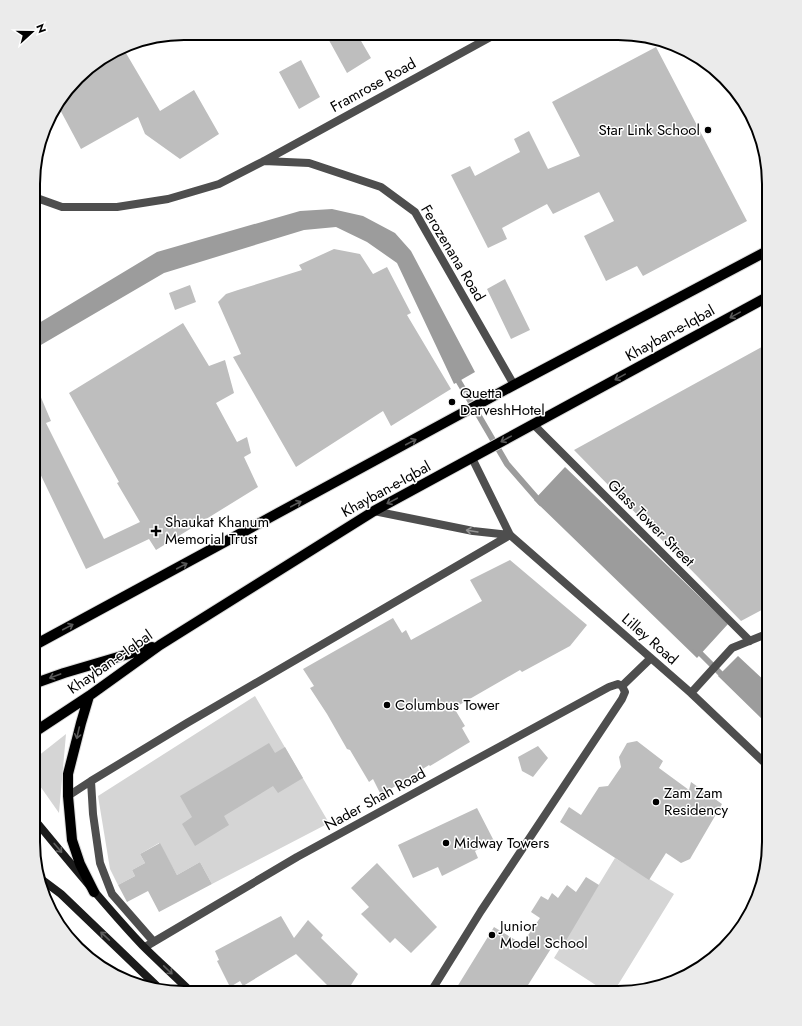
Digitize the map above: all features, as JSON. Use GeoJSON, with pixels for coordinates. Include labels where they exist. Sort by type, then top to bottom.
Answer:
{"type":"FeatureCollection","features":[{"type":"Feature","properties":{"kind":"main road","name":"Khayban-e-Iqbal"},"geometry":{"type":"LineString","coordinates":[[40,641],[514,385],[762,254]]}},
{"type":"Feature","properties":{"kind":"main road","name":"Khayban-e-Iqbal"},"geometry":{"type":"LineString","coordinates":[[40,728],[89,696],[160,645],[374,511],[762,300]]}},
{"type":"Feature","properties":{"kind":"main road"},"geometry":{"type":"LineString","coordinates":[[40,682],[160,645]]}},
{"type":"Feature","properties":{"kind":"main road"},"geometry":{"type":"LineString","coordinates":[[89,696],[68,774],[68,796],[72,840],[80,864],[94,892]]}},
{"type":"Feature","properties":{"kind":"street","name":"Framrose Road"},"geometry":{"type":"LineString","coordinates":[[264,161],[485,40]]}},
{"type":"Feature","properties":{"kind":"street","name":"Ferozenana Road"},"geometry":{"type":"LineString","coordinates":[[40,199],[62,208],[117,206],[168,199],[219,184],[264,161],[309,163],[381,187],[415,212],[514,385]]}},
{"type":"Feature","properties":{"kind":"street","name":"Glass Tower Street"},"geometry":{"type":"LineString","coordinates":[[533,424],[750,641]]}},
{"type":"Feature","properties":{"kind":"street","name":"Lilley Road"},"geometry":{"type":"LineString","coordinates":[[472,458],[510,535],[691,693],[762,760]]}},
{"type":"Feature","properties":{"kind":"street"},"geometry":{"type":"LineString","coordinates":[[374,511],[473,531],[510,535]]}},
{"type":"Feature","properties":{"kind":"street"},"geometry":{"type":"LineString","coordinates":[[68,796],[187,722],[510,535]]}},
{"type":"Feature","properties":{"kind":"street"},"geometry":{"type":"LineString","coordinates":[[691,693],[732,648],[762,636]]}},
{"type":"Feature","properties":{"kind":"street"},"geometry":{"type":"LineString","coordinates":[[434,986],[481,911],[622,699],[624,692],[622,686],[651,658]]}},
{"type":"Feature","properties":{"kind":"street","name":"Nader Shah Road"},"geometry":{"type":"LineString","coordinates":[[145,947],[297,857],[609,687],[618,684],[622,686]]}},
{"type":"Feature","properties":{"kind":"street"},"geometry":{"type":"LineString","coordinates":[[90,781],[100,862],[112,894],[153,941]]}},
{"type":"Feature","properties":{"kind":"street"},"geometry":{"type":"LineString","coordinates":[[40,826],[94,892],[145,947],[185,986]]}},
{"type":"Feature","properties":{"kind":"street"},"geometry":{"type":"LineString","coordinates":[[46,882],[61,894],[153,982]]}},
{"type":"Feature","properties":{"kind":"shaded area"},"geometry":{"type":"Polygon","coordinates":[[[332,209],[363,216],[395,233],[411,251],[475,372],[454,384],[397,263],[367,242],[336,227],[304,230],[164,273],[40,345],[40,322],[157,252],[300,211],[332,209]]]}},
{"type":"Feature","properties":{"kind":"shaded area"},"geometry":{"type":"Polygon","coordinates":[[[565,467],[728,624],[697,658],[534,500],[565,467]]]}},
{"type":"Feature","properties":{"kind":"shaded area"},"geometry":{"type":"Polygon","coordinates":[[[738,656],[762,678],[762,719],[718,676],[738,656]]]}},
{"type":"Feature","properties":{"kind":"shaded area"},"geometry":{"type":"Polygon","coordinates":[[[255,696],[329,823],[212,884],[200,862],[177,875],[159,843],[140,854],[145,863],[132,870],[135,876],[118,885],[110,869],[98,796],[255,696]]]}},
{"type":"Feature","properties":{"kind":"shaded area"},"geometry":{"type":"Polygon","coordinates":[[[66,734],[59,813],[40,786],[40,754],[66,734]]]}},
{"type":"Feature","properties":{"kind":"shaded area"},"geometry":{"type":"Polygon","coordinates":[[[615,858],[674,894],[617,986],[597,986],[554,958],[615,858]]]}},
{"type":"Feature","properties":{"kind":"building"},"geometry":{"type":"Polygon","coordinates":[[[329,40],[360,40],[371,58],[347,73],[329,40]]]}},
{"type":"Feature","properties":{"kind":"building"},"geometry":{"type":"Polygon","coordinates":[[[656,47],[747,221],[643,276],[637,266],[606,281],[584,236],[614,221],[599,192],[553,214],[547,204],[502,228],[507,239],[488,248],[451,175],[470,166],[475,176],[520,152],[514,139],[529,131],[548,169],[580,156],[552,102],[656,47]]]}},
{"type":"Feature","properties":{"kind":"building"},"geometry":{"type":"Polygon","coordinates":[[[126,53],[160,111],[194,90],[219,134],[180,159],[145,134],[138,117],[81,149],[60,110],[82,82],[104,64],[126,53]]]}},
{"type":"Feature","properties":{"kind":"building"},"geometry":{"type":"Polygon","coordinates":[[[301,60],[320,97],[299,109],[279,72],[301,60]]]}},
{"type":"Feature","properties":{"kind":"building"},"geometry":{"type":"Polygon","coordinates":[[[334,249],[360,254],[373,274],[387,267],[411,313],[407,315],[451,389],[391,426],[383,411],[296,467],[233,357],[241,354],[218,302],[226,294],[302,270],[299,265],[334,249]]]}},
{"type":"Feature","properties":{"kind":"building"},"geometry":{"type":"Polygon","coordinates":[[[505,279],[530,330],[511,339],[487,289],[505,279]]]}},
{"type":"Feature","properties":{"kind":"building"},"geometry":{"type":"Polygon","coordinates":[[[190,285],[196,302],[175,310],[169,293],[190,285]]]}},
{"type":"Feature","properties":{"kind":"building"},"geometry":{"type":"Polygon","coordinates":[[[183,323],[209,366],[225,360],[234,393],[216,403],[237,442],[247,437],[251,453],[244,457],[258,487],[156,550],[149,539],[86,569],[40,473],[40,395],[51,421],[46,423],[104,539],[140,522],[117,483],[119,482],[69,393],[183,323]]]}},
{"type":"Feature","properties":{"kind":"building"},"geometry":{"type":"Polygon","coordinates":[[[762,347],[762,610],[741,621],[574,450],[762,347]]]}},
{"type":"Feature","properties":{"kind":"building"},"geometry":{"type":"Polygon","coordinates":[[[510,560],[587,625],[570,646],[522,672],[520,670],[454,708],[465,726],[462,728],[470,742],[430,766],[429,765],[381,795],[373,779],[369,782],[350,750],[347,749],[310,688],[314,686],[303,669],[393,618],[402,633],[406,630],[411,640],[482,601],[470,580],[510,560]]]}},
{"type":"Feature","properties":{"kind":"building","name":"Zam Zam Residency"},"geometry":{"type":"Polygon","coordinates":[[[637,741],[663,761],[659,768],[689,790],[691,782],[722,804],[690,859],[681,863],[666,853],[649,880],[560,822],[569,807],[581,815],[599,787],[608,786],[621,767],[619,757],[627,743],[637,741]]]}},
{"type":"Feature","properties":{"kind":"building"},"geometry":{"type":"Polygon","coordinates":[[[269,743],[275,753],[285,747],[303,778],[278,793],[273,786],[224,816],[229,825],[195,846],[182,824],[192,817],[180,796],[269,743]]]}},
{"type":"Feature","properties":{"kind":"building"},"geometry":{"type":"Polygon","coordinates":[[[538,746],[548,758],[533,777],[522,771],[518,757],[538,746]]]}},
{"type":"Feature","properties":{"kind":"building","name":"Midway Towers"},"geometry":{"type":"Polygon","coordinates":[[[477,808],[494,841],[475,851],[478,858],[442,876],[438,867],[413,878],[398,845],[477,808]]]}},
{"type":"Feature","properties":{"kind":"building"},"geometry":{"type":"Polygon","coordinates":[[[160,843],[177,875],[200,862],[212,884],[159,912],[148,891],[127,902],[118,885],[135,876],[132,870],[145,863],[140,854],[160,843]]]}},
{"type":"Feature","properties":{"kind":"building"},"geometry":{"type":"Polygon","coordinates":[[[377,863],[437,927],[411,953],[395,938],[390,943],[361,914],[369,907],[351,888],[377,863]]]}},
{"type":"Feature","properties":{"kind":"building"},"geometry":{"type":"Polygon","coordinates":[[[586,877],[599,885],[564,944],[557,939],[527,986],[458,986],[494,927],[522,944],[540,918],[531,912],[541,896],[548,900],[552,893],[558,898],[567,885],[576,892],[586,877]]]}},
{"type":"Feature","properties":{"kind":"building"},"geometry":{"type":"Polygon","coordinates":[[[281,916],[294,938],[308,920],[323,935],[321,938],[358,974],[350,986],[326,986],[296,954],[243,986],[240,981],[230,986],[217,961],[219,960],[215,951],[281,916]]]}},
{"type":"Feature","properties":{"kind":"waterway"},"geometry":{"type":"LineString","coordinates":[[455,375],[507,464],[541,503]]}},
{"type":"Feature","properties":{"kind":"waterway"},"geometry":{"type":"LineString","coordinates":[[696,649],[726,679]]}},
{"type":"Feature","properties":{"kind":"place","name":"Star Link School"},"geometry":{"type":"Point","coordinates":[708,130]}},
{"type":"Feature","properties":{"kind":"place","name":"Quetta DarveshHotel"},"geometry":{"type":"Point","coordinates":[452,402]}},
{"type":"Feature","properties":{"kind":"place","name":"Shaukat Khanum Memorial Trust"},"geometry":{"type":"Point","coordinates":[156,531]}},
{"type":"Feature","properties":{"kind":"place","name":"Columbus Tower"},"geometry":{"type":"Point","coordinates":[387,705]}},
{"type":"Feature","properties":{"kind":"place","name":"Zam Zam Residency"},"geometry":{"type":"Point","coordinates":[656,802]}},
{"type":"Feature","properties":{"kind":"place","name":"Midway Towers"},"geometry":{"type":"Point","coordinates":[446,843]}},
{"type":"Feature","properties":{"kind":"place","name":"Junior Model School"},"geometry":{"type":"Point","coordinates":[492,935]}}]}
